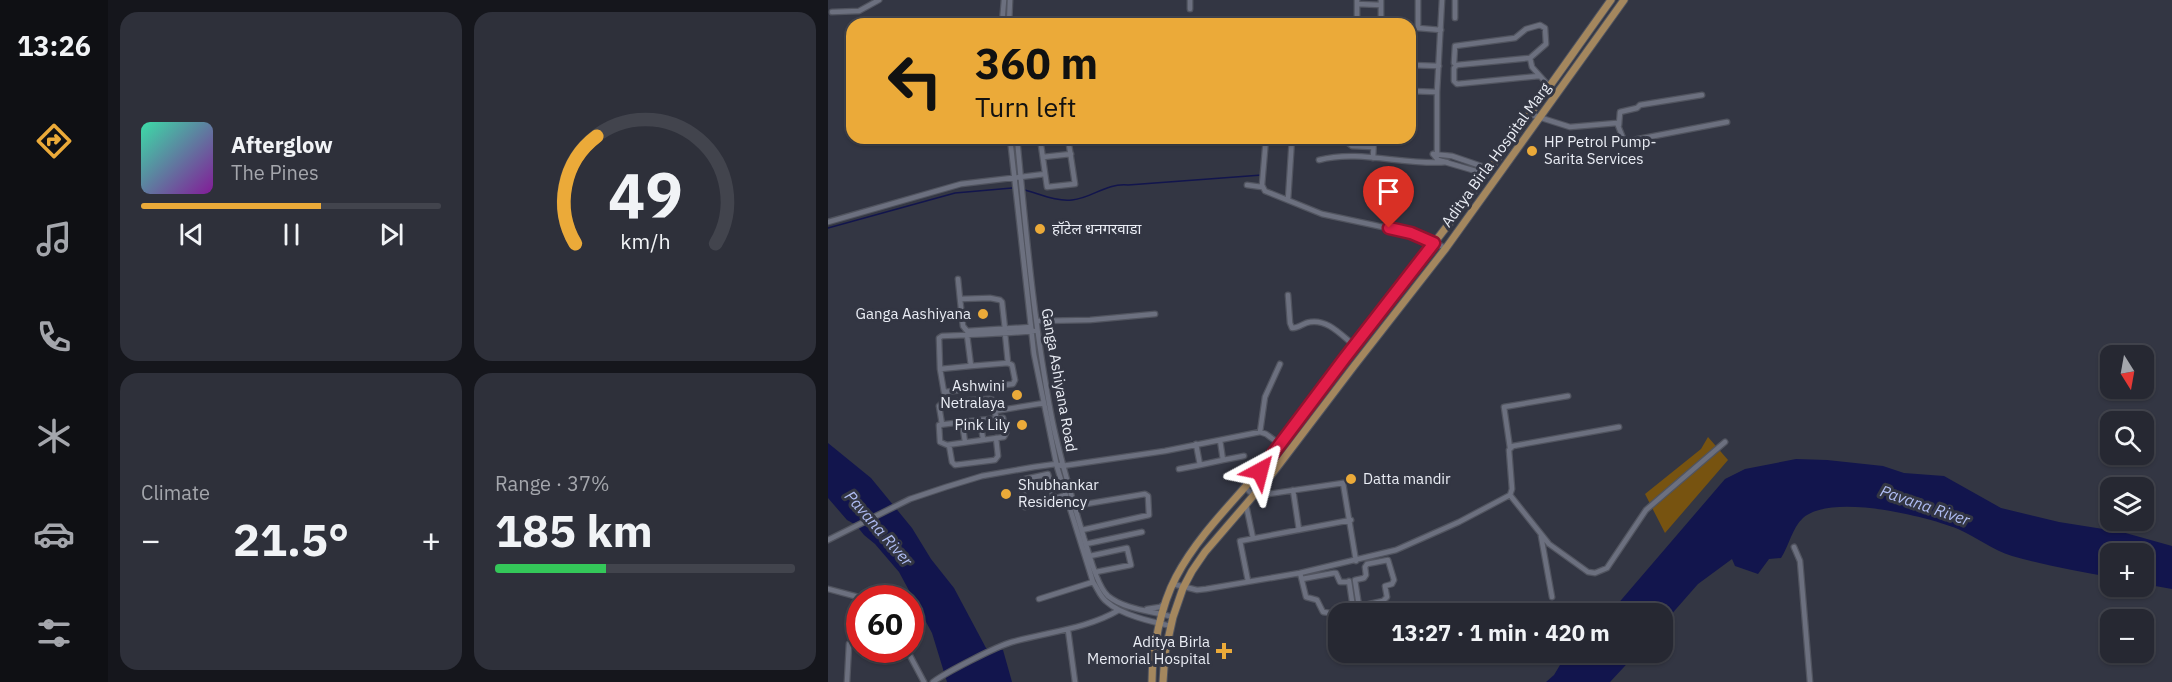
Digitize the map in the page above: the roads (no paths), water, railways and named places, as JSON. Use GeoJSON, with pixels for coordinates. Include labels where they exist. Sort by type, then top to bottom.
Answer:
{"type":"FeatureCollection","features":[{"type":"Feature","properties":{"kind":"main road","name":"Aditya Birla Hospital Marg"},"geometry":{"type":"LineString","coordinates":[[1152,682],[1154,652],[1167,601],[1173,584],[1196,546],[1281,445],[1488,171],[1611,0]]}},
{"type":"Feature","properties":{"kind":"main road","name":"Aditya Birla Hospital Marg"},"geometry":{"type":"LineString","coordinates":[[1163,682],[1165,653],[1173,617],[1183,588],[1205,552],[1254,496],[1446,248],[1624,0]]}},
{"type":"Feature","properties":{"kind":"main road"},"geometry":{"type":"LineString","coordinates":[[1395,293],[1405,300]]}},
{"type":"Feature","properties":{"kind":"main road"},"geometry":{"type":"LineString","coordinates":[[1344,359],[1354,366]]}},
{"type":"Feature","properties":{"kind":"street"},"geometry":{"type":"LineString","coordinates":[[832,12],[859,11],[879,0]]}},
{"type":"Feature","properties":{"kind":"street"},"geometry":{"type":"LineString","coordinates":[[1002,18],[1004,0]]}},
{"type":"Feature","properties":{"kind":"street"},"geometry":{"type":"LineString","coordinates":[[1009,18],[1010,0]]}},
{"type":"Feature","properties":{"kind":"street"},"geometry":{"type":"LineString","coordinates":[[1190,0],[1190,9]]}},
{"type":"Feature","properties":{"kind":"street"},"geometry":{"type":"LineString","coordinates":[[1418,0],[1418,28],[1441,30]]}},
{"type":"Feature","properties":{"kind":"street"},"geometry":{"type":"LineString","coordinates":[[1442,0],[1437,92],[1437,153],[1433,154],[1438,160],[1448,159]]}},
{"type":"Feature","properties":{"kind":"street"},"geometry":{"type":"LineString","coordinates":[[1455,0],[1455,18]]}},
{"type":"Feature","properties":{"kind":"street"},"geometry":{"type":"LineString","coordinates":[[1357,18],[1357,2],[1381,3]]}},
{"type":"Feature","properties":{"kind":"street"},"geometry":{"type":"LineString","coordinates":[[1454,63],[1455,46],[1515,38],[1526,29],[1543,25],[1546,44],[1530,58],[1455,66],[1454,81],[1457,84],[1539,76]]}},
{"type":"Feature","properties":{"kind":"street"},"geometry":{"type":"LineString","coordinates":[[1530,58],[1532,67],[1549,86]]}},
{"type":"Feature","properties":{"kind":"street"},"geometry":{"type":"LineString","coordinates":[[1416,65],[1439,66]]}},
{"type":"Feature","properties":{"kind":"street"},"geometry":{"type":"LineString","coordinates":[[1416,91],[1437,92]]}},
{"type":"Feature","properties":{"kind":"street"},"geometry":{"type":"LineString","coordinates":[[1702,95],[1640,105],[1637,108],[1620,112],[1619,125],[1623,138],[1628,141],[1726,122]]}},
{"type":"Feature","properties":{"kind":"street"},"geometry":{"type":"LineString","coordinates":[[1529,114],[1570,127],[1614,123],[1619,125]]}},
{"type":"Feature","properties":{"kind":"street"},"geometry":{"type":"LineString","coordinates":[[1011,144],[1031,329],[1044,403],[1066,495],[1093,582],[1106,602],[1119,610],[1171,626]]}},
{"type":"Feature","properties":{"kind":"street","name":"Ganga Ashiyana Road"},"geometry":{"type":"LineString","coordinates":[[1018,144],[1038,326],[1059,465],[1090,556],[1106,594],[1123,604],[1173,617]]}},
{"type":"Feature","properties":{"kind":"street"},"geometry":{"type":"LineString","coordinates":[[1041,144],[1047,187],[1075,184],[1069,144]]}},
{"type":"Feature","properties":{"kind":"street"},"geometry":{"type":"LineString","coordinates":[[1262,187],[1266,144]]}},
{"type":"Feature","properties":{"kind":"street"},"geometry":{"type":"LineString","coordinates":[[1288,201],[1292,144]]}},
{"type":"Feature","properties":{"kind":"street"},"geometry":{"type":"LineString","coordinates":[[1350,144],[1373,147]]}},
{"type":"Feature","properties":{"kind":"street"},"geometry":{"type":"LineString","coordinates":[[1373,144],[1373,159]]}},
{"type":"Feature","properties":{"kind":"street"},"geometry":{"type":"LineString","coordinates":[[1043,157],[1071,154]]}},
{"type":"Feature","properties":{"kind":"street"},"geometry":{"type":"LineString","coordinates":[[1319,160],[1334,156],[1373,159],[1448,159],[1488,171]]}},
{"type":"Feature","properties":{"kind":"street"},"geometry":{"type":"LineString","coordinates":[[828,222],[961,184],[1045,174]]}},
{"type":"Feature","properties":{"kind":"street"},"geometry":{"type":"LineString","coordinates":[[1247,185],[1262,187],[1265,191],[1323,214],[1411,233],[1446,248]]}},
{"type":"Feature","properties":{"kind":"street"},"geometry":{"type":"LineString","coordinates":[[958,279],[964,329],[967,331],[1005,331]]}},
{"type":"Feature","properties":{"kind":"street"},"geometry":{"type":"LineString","coordinates":[[1288,295],[1292,328],[1298,328],[1309,322],[1324,322],[1354,346]]}},
{"type":"Feature","properties":{"kind":"street"},"geometry":{"type":"LineString","coordinates":[[960,299],[990,298],[1002,302],[1008,363]]}},
{"type":"Feature","properties":{"kind":"street"},"geometry":{"type":"LineString","coordinates":[[940,369],[1008,363],[1012,365],[1015,380],[1013,384],[946,393],[940,369],[939,338],[1155,314]]}},
{"type":"Feature","properties":{"kind":"street"},"geometry":{"type":"LineString","coordinates":[[967,335],[970,366]]}},
{"type":"Feature","properties":{"kind":"street"},"geometry":{"type":"LineString","coordinates":[[1260,432],[1265,397],[1280,364]]}},
{"type":"Feature","properties":{"kind":"street"},"geometry":{"type":"LineString","coordinates":[[1301,576],[1396,550],[1459,522],[1509,495],[1512,489],[1510,448],[1504,407],[1568,396]]}},
{"type":"Feature","properties":{"kind":"street"},"geometry":{"type":"LineString","coordinates":[[942,424],[939,406],[943,402],[993,400],[996,417]]}},
{"type":"Feature","properties":{"kind":"street"},"geometry":{"type":"LineString","coordinates":[[995,411],[1044,403]]}},
{"type":"Feature","properties":{"kind":"street"},"geometry":{"type":"LineString","coordinates":[[1003,418],[1006,433],[996,438],[949,445],[940,442],[938,428],[942,424],[980,420],[1003,418]]}},
{"type":"Feature","properties":{"kind":"street"},"geometry":{"type":"LineString","coordinates":[[980,420],[983,439]]}},
{"type":"Feature","properties":{"kind":"street"},"geometry":{"type":"LineString","coordinates":[[962,422],[965,442]]}},
{"type":"Feature","properties":{"kind":"street"},"geometry":{"type":"LineString","coordinates":[[1510,448],[1619,427]]}},
{"type":"Feature","properties":{"kind":"street"},"geometry":{"type":"LineString","coordinates":[[830,539],[910,499],[982,476],[1196,444],[1260,432],[1281,445]]}},
{"type":"Feature","properties":{"kind":"street"},"geometry":{"type":"LineString","coordinates":[[949,445],[952,462],[955,465],[995,460],[998,456],[996,438]]}},
{"type":"Feature","properties":{"kind":"street"},"geometry":{"type":"LineString","coordinates":[[1220,440],[1223,460]]}},
{"type":"Feature","properties":{"kind":"street"},"geometry":{"type":"LineString","coordinates":[[1509,495],[1550,544],[1588,572],[1604,570],[1610,566],[1646,510],[1725,442]]}},
{"type":"Feature","properties":{"kind":"street"},"geometry":{"type":"LineString","coordinates":[[1196,444],[1200,465]]}},
{"type":"Feature","properties":{"kind":"street"},"geometry":{"type":"LineString","coordinates":[[1179,469],[1244,456]]}},
{"type":"Feature","properties":{"kind":"street"},"geometry":{"type":"LineString","coordinates":[[1054,499],[1048,474],[1022,480],[1025,507],[1054,499],[1066,495]]}},
{"type":"Feature","properties":{"kind":"street"},"geometry":{"type":"LineString","coordinates":[[1246,488],[1254,496],[1344,483],[1356,561]]}},
{"type":"Feature","properties":{"kind":"street"},"geometry":{"type":"LineString","coordinates":[[1293,490],[1299,530]]}},
{"type":"Feature","properties":{"kind":"street"},"geometry":{"type":"LineString","coordinates":[[1074,506],[1145,494],[1148,496],[1149,515],[1082,530]]}},
{"type":"Feature","properties":{"kind":"street"},"geometry":{"type":"LineString","coordinates":[[1246,505],[1253,538]]}},
{"type":"Feature","properties":{"kind":"street"},"geometry":{"type":"LineString","coordinates":[[1248,581],[1240,541],[1350,520]]}},
{"type":"Feature","properties":{"kind":"street"},"geometry":{"type":"LineString","coordinates":[[1086,544],[1142,532]]}},
{"type":"Feature","properties":{"kind":"street"},"geometry":{"type":"LineString","coordinates":[[1541,533],[1552,597]]}},
{"type":"Feature","properties":{"kind":"street"},"geometry":{"type":"LineString","coordinates":[[1794,547],[1800,561],[1810,682]]}},
{"type":"Feature","properties":{"kind":"street"},"geometry":{"type":"LineString","coordinates":[[1090,556],[1127,548],[1131,565],[1096,572]]}},
{"type":"Feature","properties":{"kind":"street"},"geometry":{"type":"LineString","coordinates":[[1173,584],[1197,590],[1248,581],[1334,573],[1338,575],[1340,582],[1351,581],[1364,578],[1367,564],[1390,561],[1394,580],[1392,584],[1385,586],[1387,597],[1383,601],[1373,603]]}},
{"type":"Feature","properties":{"kind":"street"},"geometry":{"type":"LineString","coordinates":[[1301,576],[1306,597],[1317,600],[1323,612],[1328,613]]}},
{"type":"Feature","properties":{"kind":"street"},"geometry":{"type":"LineString","coordinates":[[1351,581],[1358,603]]}},
{"type":"Feature","properties":{"kind":"street"},"geometry":{"type":"LineString","coordinates":[[1351,581],[1353,603]]}},
{"type":"Feature","properties":{"kind":"street"},"geometry":{"type":"LineString","coordinates":[[1039,599],[1093,582]]}},
{"type":"Feature","properties":{"kind":"street"},"geometry":{"type":"LineString","coordinates":[[828,589],[846,594]]}},
{"type":"Feature","properties":{"kind":"street"},"geometry":{"type":"LineString","coordinates":[[1141,609],[1160,607],[1167,601]]}},
{"type":"Feature","properties":{"kind":"street"},"geometry":{"type":"LineString","coordinates":[[934,681],[1009,642],[1068,630],[1110,615],[1119,610],[1123,604]]}},
{"type":"Feature","properties":{"kind":"street"},"geometry":{"type":"LineString","coordinates":[[1068,630],[1075,682]]}},
{"type":"Feature","properties":{"kind":"street"},"geometry":{"type":"LineString","coordinates":[[847,682],[848,663]]}},
{"type":"Feature","properties":{"kind":"street"},"geometry":{"type":"LineString","coordinates":[[914,663],[924,682]]}},
{"type":"Feature","properties":{"kind":"water","name":"Pavana River"},"geometry":{"type":"Polygon","coordinates":[[[828,443],[871,478],[912,528],[931,559],[954,588],[986,648],[1003,650],[1012,682],[947,682],[932,633],[924,618],[924,585],[906,585],[899,572],[875,544],[856,525],[847,520],[828,498],[828,443]]]}},
{"type":"Feature","properties":{"kind":"water","name":"Pavana River"},"geometry":{"type":"Polygon","coordinates":[[[1796,459],[1827,460],[1883,466],[1904,473],[1944,476],[2001,508],[2059,522],[2100,529],[2100,531],[2122,532],[2172,546],[2172,589],[2154,586],[2154,543],[2100,543],[2100,575],[2012,556],[1958,529],[1924,518],[1879,509],[1835,507],[1816,511],[1803,518],[1781,558],[1769,559],[1758,574],[1735,566],[1732,559],[1698,584],[1673,612],[1673,603],[1619,603],[1725,479],[1745,469],[1796,459]]]}},
{"type":"Feature","properties":{"kind":"water"},"geometry":{"type":"Polygon","coordinates":[[[1563,663],[1628,663],[1610,682],[1546,682],[1563,663]]]}},
{"type":"Feature","properties":{"kind":"waterway"},"geometry":{"type":"LineString","coordinates":[[1025,190],[1054,199],[1072,200],[1112,186],[1262,175]]}},
{"type":"Feature","properties":{"kind":"waterway"},"geometry":{"type":"LineString","coordinates":[[828,228],[955,193],[1012,188]]}},
{"type":"Feature","properties":{"kind":"place","name":"HP Petrol Pump- Sarita Services"},"geometry":{"type":"Point","coordinates":[1532,151]}},
{"type":"Feature","properties":{"kind":"place","name":"हॉटेल धनगरवाडा"},"geometry":{"type":"Point","coordinates":[1040,229]}},
{"type":"Feature","properties":{"kind":"place","name":"Ganga Aashiyana"},"geometry":{"type":"Point","coordinates":[983,314]}},
{"type":"Feature","properties":{"kind":"place","name":"Ashwini Netralaya"},"geometry":{"type":"Point","coordinates":[1017,395]}},
{"type":"Feature","properties":{"kind":"place","name":"Pink Lily"},"geometry":{"type":"Point","coordinates":[1022,425]}},
{"type":"Feature","properties":{"kind":"place","name":"Datta mandir"},"geometry":{"type":"Point","coordinates":[1351,479]}},
{"type":"Feature","properties":{"kind":"place","name":"Shubhankar Residency"},"geometry":{"type":"Point","coordinates":[1006,494]}},
{"type":"Feature","properties":{"kind":"place","name":"Aditya Birla Memorial Hospital"},"geometry":{"type":"Point","coordinates":[1224,651]}}]}
